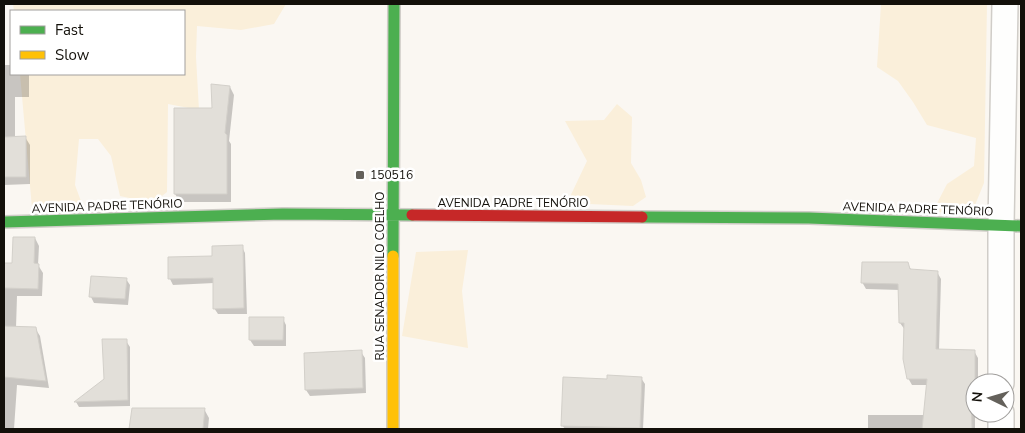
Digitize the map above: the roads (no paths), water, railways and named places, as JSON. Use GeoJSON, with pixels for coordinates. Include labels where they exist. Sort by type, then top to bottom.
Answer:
{"type":"FeatureCollection","features":[{"type":"Feature","properties":{"kind":"main road","name":"RUA SENADOR NILO COELHO"},"geometry":{"type":"LineString","coordinates":[[393,429],[394,4]]}},
{"type":"Feature","properties":{"kind":"main road","name":"AVENIDA PADRE TENÓRIO"},"geometry":{"type":"LineString","coordinates":[[4,222],[283,214],[809,218],[1011,225]]}},
{"type":"Feature","properties":{"kind":"street"},"geometry":{"type":"LineString","coordinates":[[1002,373],[1011,225],[1005,4]]}},
{"type":"Feature","properties":{"kind":"place","name":"150516"},"geometry":{"type":"Point","coordinates":[360,175]}}]}
